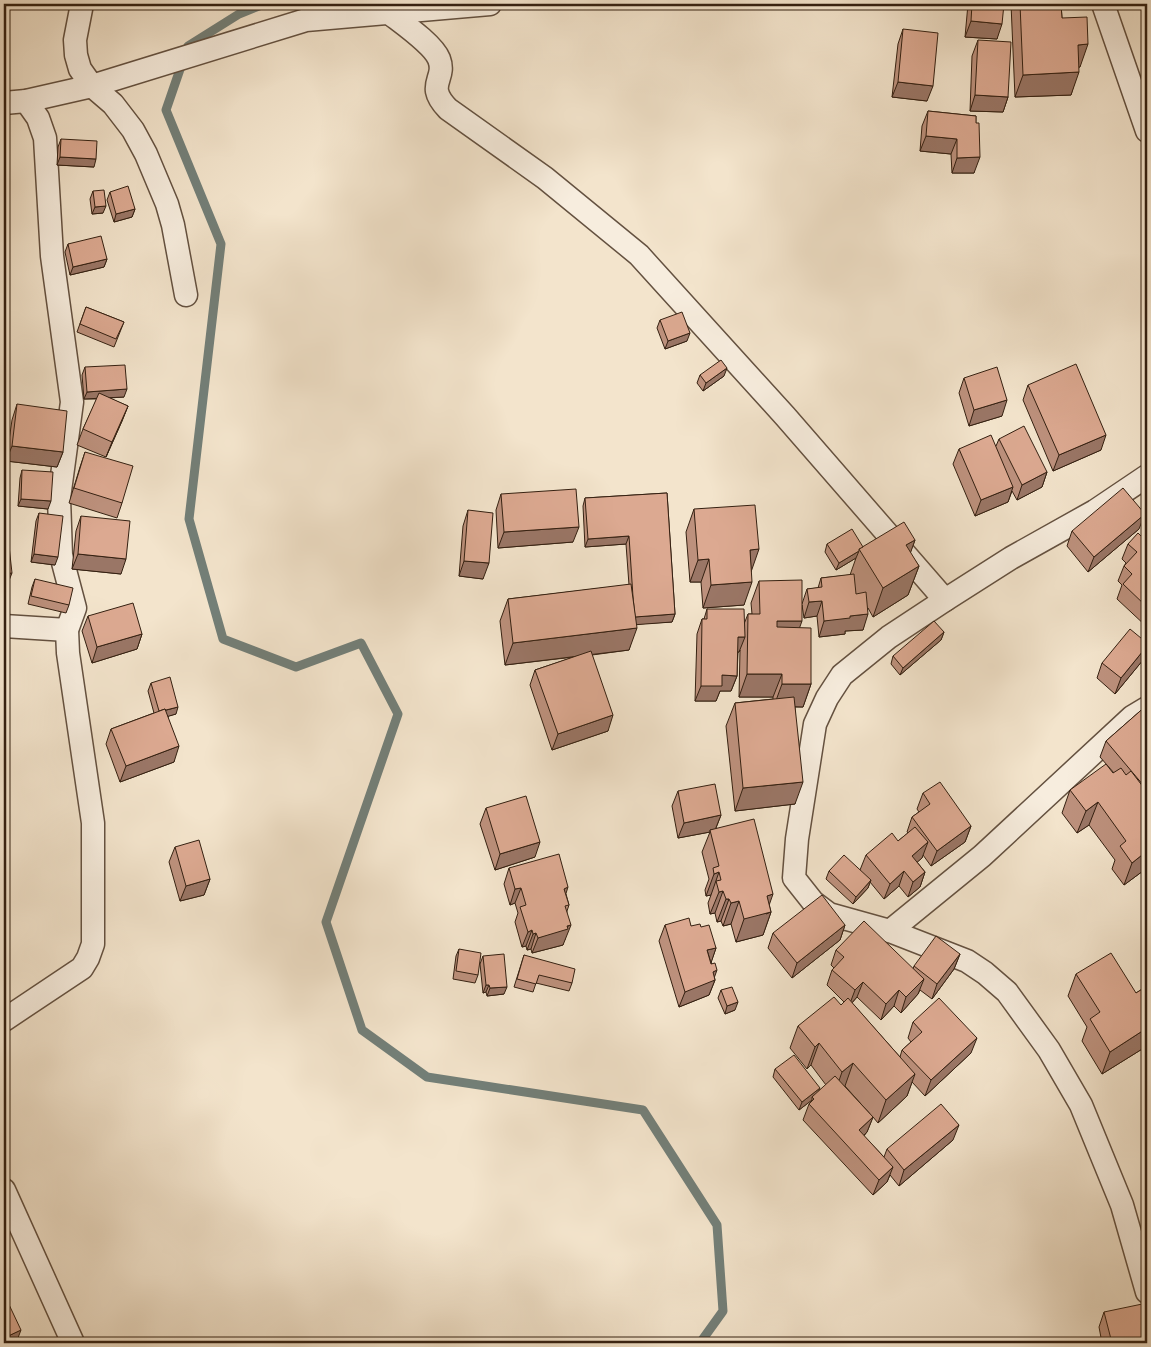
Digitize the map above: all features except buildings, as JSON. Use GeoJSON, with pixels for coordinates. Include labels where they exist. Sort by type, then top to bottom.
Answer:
{"type":"FeatureCollection","features":[{"type":"Feature","properties":{"kind":"street"},"geometry":{"type":"LineString","coordinates":[[82,4],[75,40],[76,55],[80,69],[92,86],[113,104],[133,130],[146,154],[167,204],[173,225],[186,294]]}},
{"type":"Feature","properties":{"kind":"street"},"geometry":{"type":"LineString","coordinates":[[4,103],[26,101],[92,86],[306,20],[490,4]]}},
{"type":"Feature","properties":{"kind":"street"},"geometry":{"type":"LineString","coordinates":[[1103,4],[1147,131]]}},
{"type":"Feature","properties":{"kind":"street"},"geometry":{"type":"LineString","coordinates":[[388,12],[431,47],[440,60],[436,91],[439,100],[448,109],[546,178],[639,255],[785,416],[945,600]]}},
{"type":"Feature","properties":{"kind":"street"},"geometry":{"type":"LineString","coordinates":[[4,1020],[82,968],[93,944],[93,823],[68,653],[67,630],[75,608],[61,554],[60,498],[72,402],[52,256],[45,138],[38,118],[26,101]]}},
{"type":"Feature","properties":{"kind":"street"},"geometry":{"type":"LineString","coordinates":[[1147,476],[1095,511],[1011,558],[945,600],[889,637],[842,676],[827,698],[815,724],[797,839],[794,878],[813,902],[829,914],[890,930],[967,961],[1007,992],[1050,1050],[1080,1105],[1122,1205],[1147,1292]]}},
{"type":"Feature","properties":{"kind":"street"},"geometry":{"type":"LineString","coordinates":[[4,626],[67,630]]}},
{"type":"Feature","properties":{"kind":"street"},"geometry":{"type":"LineString","coordinates":[[890,930],[982,856],[1087,757],[1132,717],[1147,708]]}},
{"type":"Feature","properties":{"kind":"street"},"geometry":{"type":"LineString","coordinates":[[4,1190],[73,1343]]}},
{"type":"Feature","properties":{"kind":"waterway"},"geometry":{"type":"LineString","coordinates":[[264,4],[239,14],[188,46],[166,110],[221,244],[189,519],[223,639],[296,667],[361,643],[398,714],[326,922],[362,1030],[427,1077],[643,1110],[717,1225],[723,1311],[700,1343]]}}]}
